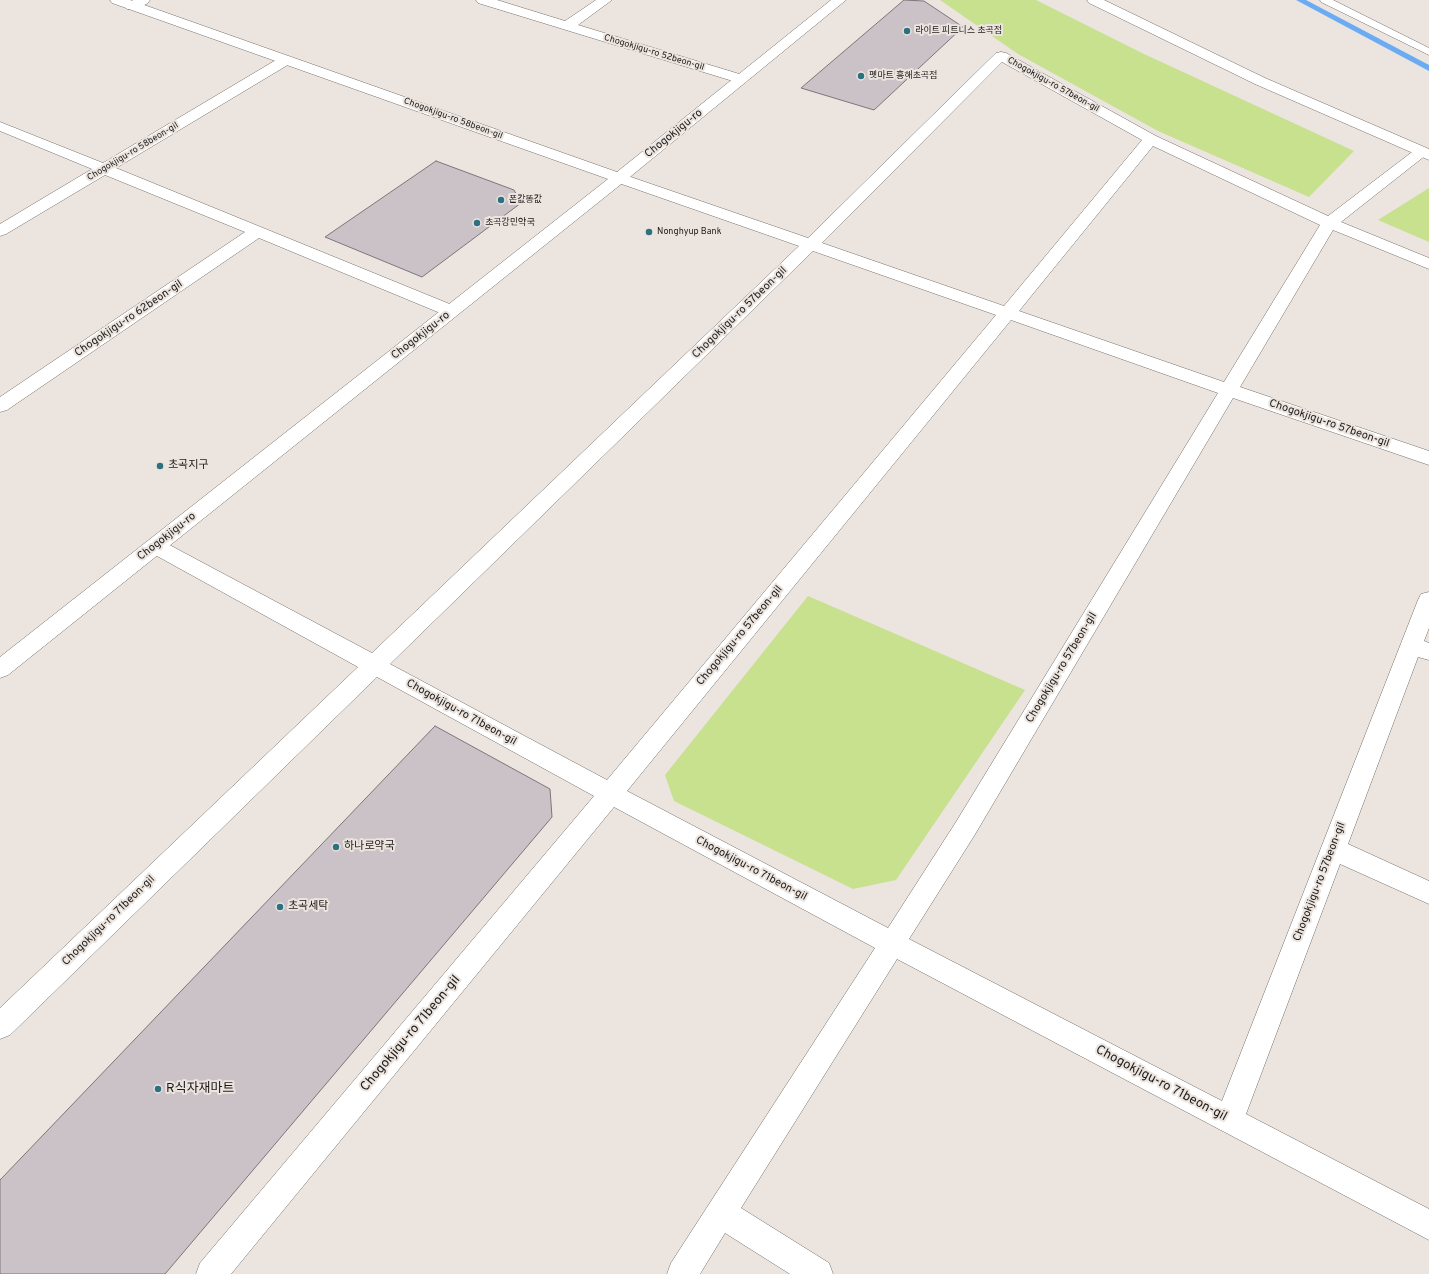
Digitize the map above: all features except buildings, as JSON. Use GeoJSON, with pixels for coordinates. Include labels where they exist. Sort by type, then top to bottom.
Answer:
{"type":"FeatureCollection","features":[{"type":"Feature","properties":{"kind":"street","name":"Chogokjigu-ro 58beon-gil"},"geometry":{"type":"LineString","coordinates":[[117,0],[138,3],[286,60],[619,178]]}},
{"type":"Feature","properties":{"kind":"street","name":"Chogokjigu-ro 52beon-gil"},"geometry":{"type":"LineString","coordinates":[[483,0],[741,79]]}},
{"type":"Feature","properties":{"kind":"street"},"geometry":{"type":"LineString","coordinates":[[567,26],[605,0]]}},
{"type":"Feature","properties":{"kind":"street","name":"Chogokjigu-ro"},"geometry":{"type":"LineString","coordinates":[[0,669],[451,312],[839,0]]}},
{"type":"Feature","properties":{"kind":"street"},"geometry":{"type":"LineString","coordinates":[[1094,0],[1260,81],[1425,154]]}},
{"type":"Feature","properties":{"kind":"street","name":"Chogokjigu-ro 57beon-gil"},"geometry":{"type":"LineString","coordinates":[[375,666],[811,244],[1001,56],[1151,139],[1329,223],[1429,264]]}},
{"type":"Feature","properties":{"kind":"street","name":"Chogokjigu-ro 58beon-gil"},"geometry":{"type":"LineString","coordinates":[[0,231],[286,60]]}},
{"type":"Feature","properties":{"kind":"street"},"geometry":{"type":"LineString","coordinates":[[0,126],[451,312]]}},
{"type":"Feature","properties":{"kind":"street","name":"Chogokjigu-ro 57beon-gil"},"geometry":{"type":"LineString","coordinates":[[610,794],[1151,139]]}},
{"type":"Feature","properties":{"kind":"street","name":"Chogokjigu-ro 57beon-gil"},"geometry":{"type":"LineString","coordinates":[[892,944],[965,829],[1329,223],[1425,154]]}},
{"type":"Feature","properties":{"kind":"street","name":"Chogokjigu-ro 57beon-gil"},"geometry":{"type":"LineString","coordinates":[[619,178],[1429,458]]}},
{"type":"Feature","properties":{"kind":"street","name":"Chogokjigu-ro 62beon-gil"},"geometry":{"type":"LineString","coordinates":[[0,406],[257,232]]}},
{"type":"Feature","properties":{"kind":"street","name":"Chogokjigu-ro 71beon-gil"},"geometry":{"type":"LineString","coordinates":[[155,546],[610,794],[892,944],[1429,1225]]}},
{"type":"Feature","properties":{"kind":"street","name":"Chogokjigu-ro 57beon-gil"},"geometry":{"type":"LineString","coordinates":[[1229,1120],[1333,849],[1420,648],[1429,600]]}},
{"type":"Feature","properties":{"kind":"street","name":"Chogokjigu-ro 71beon-gil"},"geometry":{"type":"LineString","coordinates":[[0,1026],[375,666]]}},
{"type":"Feature","properties":{"kind":"street","name":"Chogokjigu-ro 71beon-gil"},"geometry":{"type":"LineString","coordinates":[[211,1274],[610,794]]}},
{"type":"Feature","properties":{"kind":"street"},"geometry":{"type":"LineString","coordinates":[[1333,849],[1429,892]]}},
{"type":"Feature","properties":{"kind":"street"},"geometry":{"type":"LineString","coordinates":[[682,1274],[892,944]]}},
{"type":"Feature","properties":{"kind":"street"},"geometry":{"type":"LineString","coordinates":[[721,1213],[818,1274]]}},
{"type":"Feature","properties":{"kind":"lane"},"geometry":{"type":"LineString","coordinates":[[1325,0],[1429,52]]}},
{"type":"Feature","properties":{"kind":"green space"},"geometry":{"type":"Polygon","coordinates":[[[940,0],[1036,0],[1144,54],[1354,151],[1309,197],[1158,131],[1018,54],[940,0]]]}},
{"type":"Feature","properties":{"kind":"green space"},"geometry":{"type":"Polygon","coordinates":[[[1429,188],[1429,242],[1378,220],[1429,188]]]}},
{"type":"Feature","properties":{"kind":"green space"},"geometry":{"type":"Polygon","coordinates":[[[808,596],[1025,690],[896,880],[853,889],[674,801],[665,775],[808,596]]]}},
{"type":"Feature","properties":{"kind":"waterway"},"geometry":{"type":"LineString","coordinates":[[1300,0],[1429,68]]}},
{"type":"Feature","properties":{"kind":"place","name":"라이트 피트니스 초곡점"},"geometry":{"type":"Point","coordinates":[907,31]}},
{"type":"Feature","properties":{"kind":"place","name":"펫마트 흥해초곡점"},"geometry":{"type":"Point","coordinates":[861,76]}},
{"type":"Feature","properties":{"kind":"place","name":"폰값똥값"},"geometry":{"type":"Point","coordinates":[501,200]}},
{"type":"Feature","properties":{"kind":"place","name":"초곡강민약국"},"geometry":{"type":"Point","coordinates":[477,223]}},
{"type":"Feature","properties":{"kind":"place","name":"Nonghyup Bank"},"geometry":{"type":"Point","coordinates":[649,232]}},
{"type":"Feature","properties":{"kind":"place","name":"초곡지구"},"geometry":{"type":"Point","coordinates":[160,466]}},
{"type":"Feature","properties":{"kind":"place","name":"하나로약국"},"geometry":{"type":"Point","coordinates":[336,847]}},
{"type":"Feature","properties":{"kind":"place","name":"초곡세탁"},"geometry":{"type":"Point","coordinates":[280,907]}},
{"type":"Feature","properties":{"kind":"place","name":"R식자재마트"},"geometry":{"type":"Point","coordinates":[158,1089]}}]}
